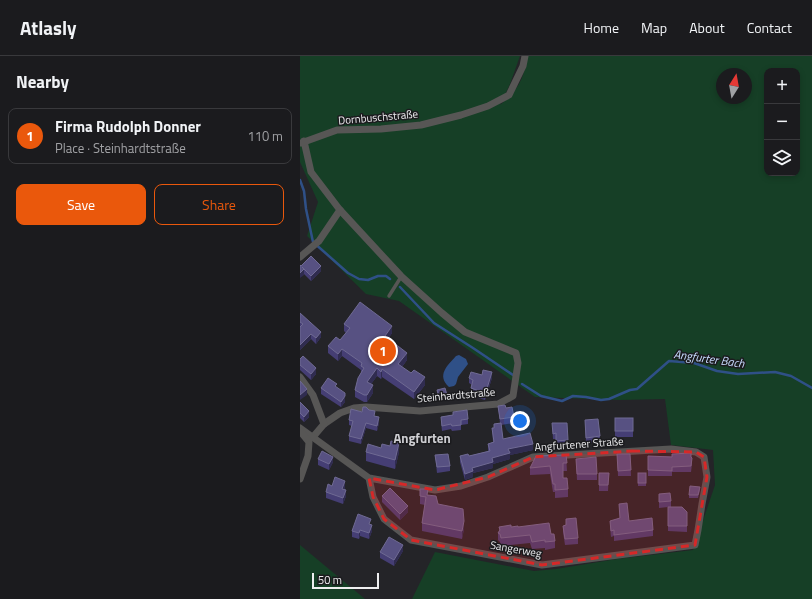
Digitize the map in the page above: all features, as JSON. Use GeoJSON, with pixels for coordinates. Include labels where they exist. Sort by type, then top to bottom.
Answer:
{"type":"FeatureCollection","features":[{"type":"Feature","properties":{"kind":"street","name":"Dornbuschstraße"},"geometry":{"type":"LineString","coordinates":[[302,142],[337,130],[381,129],[421,125],[461,115],[488,106],[509,94],[523,66],[525,56]]}},
{"type":"Feature","properties":{"kind":"street"},"geometry":{"type":"LineString","coordinates":[[302,142],[311,172],[340,210],[401,276]]}},
{"type":"Feature","properties":{"kind":"street"},"geometry":{"type":"LineString","coordinates":[[300,257],[319,241],[340,210]]}},
{"type":"Feature","properties":{"kind":"street","name":"Steinhardtstraße"},"geometry":{"type":"LineString","coordinates":[[313,437],[324,424],[340,413],[354,408],[366,407],[420,411],[498,404],[513,396],[518,368],[516,353],[465,332],[401,276]]}},
{"type":"Feature","properties":{"kind":"street"},"geometry":{"type":"LineString","coordinates":[[300,377],[313,395],[324,424]]}},
{"type":"Feature","properties":{"kind":"street"},"geometry":{"type":"LineString","coordinates":[[300,430],[313,437]]}},
{"type":"Feature","properties":{"kind":"street"},"geometry":{"type":"LineString","coordinates":[[300,430],[309,442],[308,456],[300,479]]}},
{"type":"Feature","properties":{"kind":"street","name":"Angfurtener Straße"},"geometry":{"type":"LineString","coordinates":[[313,437],[369,478],[435,490],[461,486],[488,477],[534,457],[671,449],[696,452],[704,457],[707,477],[695,545]]}},
{"type":"Feature","properties":{"kind":"street","name":"Sangerweg"},"geometry":{"type":"LineString","coordinates":[[369,478],[373,497],[384,519],[411,540],[542,566],[695,545]]}},
{"type":"Feature","properties":{"kind":"lane"},"geometry":{"type":"LineString","coordinates":[[389,296],[401,276]]}},
{"type":"Feature","properties":{"kind":"highlighted area"},"geometry":{"type":"Polygon","coordinates":[[[632,451],[696,452],[704,457],[707,477],[695,545],[542,565],[411,540],[384,519],[373,497],[369,478],[435,490],[488,477],[533,457],[632,451]]]}},
{"type":"Feature","properties":{"kind":"green space"},"geometry":{"type":"Polygon","coordinates":[[[300,56],[520,56],[510,84],[500,105],[519,84],[528,56],[812,56],[812,599],[412,599],[435,552],[534,571],[693,550],[715,485],[713,450],[671,445],[665,399],[619,400],[535,397],[399,301],[366,294],[307,236],[318,202],[300,162],[300,56]]]}},
{"type":"Feature","properties":{"kind":"green space"},"geometry":{"type":"Polygon","coordinates":[[[300,545],[365,599],[300,599],[300,545]]]}},
{"type":"Feature","properties":{"kind":"water"},"geometry":{"type":"Polygon","coordinates":[[[459,355],[466,359],[468,364],[458,377],[456,384],[449,387],[445,383],[443,374],[450,363],[456,356],[459,355]]]}},
{"type":"Feature","properties":{"kind":"building"},"geometry":{"type":"Polygon","coordinates":[[[311,256],[321,266],[311,276],[304,269],[300,273],[300,265],[301,266],[311,256]]]}},
{"type":"Feature","properties":{"kind":"building"},"geometry":{"type":"Polygon","coordinates":[[[360,302],[392,326],[385,336],[407,353],[398,364],[411,373],[414,370],[425,377],[414,392],[382,369],[381,372],[377,368],[367,382],[373,385],[367,395],[364,395],[355,390],[358,378],[364,368],[361,366],[362,363],[342,349],[338,354],[328,346],[336,337],[340,340],[350,328],[344,324],[360,302]]]}},
{"type":"Feature","properties":{"kind":"building"},"geometry":{"type":"Polygon","coordinates":[[[300,313],[321,332],[316,338],[311,334],[300,345],[300,327],[303,324],[300,322],[300,313]]]}},
{"type":"Feature","properties":{"kind":"building"},"geometry":{"type":"Polygon","coordinates":[[[303,356],[316,368],[311,374],[300,365],[300,359],[303,356]]]}},
{"type":"Feature","properties":{"kind":"building"},"geometry":{"type":"Polygon","coordinates":[[[483,370],[492,372],[485,395],[478,393],[479,391],[471,388],[473,380],[469,378],[471,372],[482,375],[483,370]]]}},
{"type":"Feature","properties":{"kind":"building"},"geometry":{"type":"Polygon","coordinates":[[[328,378],[337,384],[335,386],[345,393],[345,396],[341,402],[321,388],[328,378]]]}},
{"type":"Feature","properties":{"kind":"building"},"geometry":{"type":"Polygon","coordinates":[[[300,381],[307,389],[300,395],[300,381]]]}},
{"type":"Feature","properties":{"kind":"building"},"geometry":{"type":"Polygon","coordinates":[[[445,388],[447,395],[439,398],[437,390],[445,388]]]}},
{"type":"Feature","properties":{"kind":"building"},"geometry":{"type":"Polygon","coordinates":[[[300,402],[309,411],[304,417],[300,413],[300,402]]]}},
{"type":"Feature","properties":{"kind":"building"},"geometry":{"type":"Polygon","coordinates":[[[505,405],[506,408],[512,407],[514,417],[500,419],[498,406],[505,405]]]}},
{"type":"Feature","properties":{"kind":"building"},"geometry":{"type":"Polygon","coordinates":[[[363,407],[375,411],[374,416],[379,417],[377,426],[366,423],[361,439],[349,436],[353,421],[349,420],[351,409],[362,412],[363,407]]]}},
{"type":"Feature","properties":{"kind":"building"},"geometry":{"type":"Polygon","coordinates":[[[467,410],[468,419],[461,420],[461,425],[452,426],[451,424],[442,426],[441,417],[453,415],[453,412],[467,410]]]}},
{"type":"Feature","properties":{"kind":"building"},"geometry":{"type":"Polygon","coordinates":[[[615,418],[633,418],[633,431],[615,431],[615,418]]]}},
{"type":"Feature","properties":{"kind":"building"},"geometry":{"type":"Polygon","coordinates":[[[598,419],[600,436],[586,438],[585,420],[598,419]]]}},
{"type":"Feature","properties":{"kind":"building"},"geometry":{"type":"Polygon","coordinates":[[[501,423],[503,439],[530,433],[533,444],[508,449],[510,453],[492,458],[493,462],[472,468],[473,471],[465,474],[460,456],[468,454],[469,456],[490,451],[488,444],[494,442],[492,428],[494,428],[494,424],[501,423]]]}},
{"type":"Feature","properties":{"kind":"building"},"geometry":{"type":"Polygon","coordinates":[[[552,423],[567,423],[568,440],[556,441],[556,433],[553,434],[552,423]]]}},
{"type":"Feature","properties":{"kind":"building"},"geometry":{"type":"Polygon","coordinates":[[[391,441],[399,443],[395,460],[366,452],[368,444],[381,448],[382,444],[390,446],[391,441]]]}},
{"type":"Feature","properties":{"kind":"building"},"geometry":{"type":"Polygon","coordinates":[[[322,451],[333,457],[329,464],[318,459],[322,451]]]}},
{"type":"Feature","properties":{"kind":"building"},"geometry":{"type":"Polygon","coordinates":[[[691,453],[691,466],[672,467],[672,471],[648,470],[648,456],[672,457],[672,454],[691,453]]]}},
{"type":"Feature","properties":{"kind":"building"},"geometry":{"type":"Polygon","coordinates":[[[448,454],[450,466],[437,467],[435,455],[448,454]]]}},
{"type":"Feature","properties":{"kind":"building"},"geometry":{"type":"Polygon","coordinates":[[[617,454],[630,454],[631,470],[618,471],[617,454]]]}},
{"type":"Feature","properties":{"kind":"building"},"geometry":{"type":"Polygon","coordinates":[[[566,455],[567,463],[563,463],[563,478],[567,478],[568,489],[555,490],[555,484],[553,484],[550,466],[530,468],[536,456],[566,455]]]}},
{"type":"Feature","properties":{"kind":"building"},"geometry":{"type":"Polygon","coordinates":[[[596,457],[597,474],[577,474],[576,459],[596,457]]]}},
{"type":"Feature","properties":{"kind":"building"},"geometry":{"type":"Polygon","coordinates":[[[599,473],[609,473],[608,485],[599,485],[599,473]]]}},
{"type":"Feature","properties":{"kind":"building"},"geometry":{"type":"Polygon","coordinates":[[[638,473],[646,473],[646,483],[638,483],[638,473]]]}},
{"type":"Feature","properties":{"kind":"building"},"geometry":{"type":"Polygon","coordinates":[[[335,477],[345,481],[342,489],[346,490],[343,498],[326,492],[328,484],[332,486],[335,477]]]}},
{"type":"Feature","properties":{"kind":"building"},"geometry":{"type":"Polygon","coordinates":[[[690,486],[700,487],[698,495],[689,495],[690,486]]]}},
{"type":"Feature","properties":{"kind":"building"},"geometry":{"type":"Polygon","coordinates":[[[390,488],[408,506],[400,514],[382,496],[390,488]]]}},
{"type":"Feature","properties":{"kind":"building"},"geometry":{"type":"Polygon","coordinates":[[[420,489],[428,489],[427,495],[436,496],[438,504],[463,509],[464,521],[462,531],[422,523],[426,497],[420,496],[420,489]]]}},
{"type":"Feature","properties":{"kind":"building"},"geometry":{"type":"Polygon","coordinates":[[[670,493],[671,501],[659,502],[659,494],[670,493]]]}},
{"type":"Feature","properties":{"kind":"building"},"geometry":{"type":"Polygon","coordinates":[[[627,503],[629,521],[652,518],[653,530],[614,535],[614,530],[611,531],[610,521],[620,518],[619,504],[627,503]]]}},
{"type":"Feature","properties":{"kind":"building"},"geometry":{"type":"Polygon","coordinates":[[[668,507],[682,507],[687,512],[687,526],[668,526],[668,507]]]}},
{"type":"Feature","properties":{"kind":"building"},"geometry":{"type":"Polygon","coordinates":[[[358,514],[371,519],[369,524],[372,525],[369,533],[360,530],[359,533],[352,531],[358,514]]]}},
{"type":"Feature","properties":{"kind":"building"},"geometry":{"type":"Polygon","coordinates":[[[576,518],[578,538],[565,539],[563,526],[566,525],[566,519],[576,518]]]}},
{"type":"Feature","properties":{"kind":"building"},"geometry":{"type":"Polygon","coordinates":[[[549,523],[551,534],[554,534],[555,541],[545,542],[545,540],[532,542],[530,535],[501,538],[500,534],[498,533],[500,530],[499,527],[511,525],[511,527],[518,527],[549,523]]]}},
{"type":"Feature","properties":{"kind":"building"},"geometry":{"type":"Polygon","coordinates":[[[389,537],[403,545],[394,560],[380,552],[389,537]]]}},
{"type":"Feature","properties":{"kind":"waterway","name":"Angfurter Bach"},"geometry":{"type":"LineString","coordinates":[[300,180],[304,191],[313,242],[348,273],[359,279],[368,280],[378,276],[386,276],[390,279]]}},
{"type":"Feature","properties":{"kind":"waterway","name":"Angfurter Bach"},"geometry":{"type":"LineString","coordinates":[[400,287],[434,323],[513,375]]}},
{"type":"Feature","properties":{"kind":"waterway","name":"Angfurter Bach"},"geometry":{"type":"LineString","coordinates":[[522,384],[541,396],[562,401],[573,396],[601,400],[609,399],[630,390],[637,389],[669,361],[694,363],[717,371],[738,374],[775,372],[791,376],[812,388]]}},
{"type":"Feature","properties":{"kind":"place","name":"Firma Rudolph Donner"},"geometry":{"type":"Point","coordinates":[383,351]}},
{"type":"Feature","properties":{"kind":"district","name":"Angfurten"},"geometry":{"type":"Point","coordinates":[422,438]}}]}
